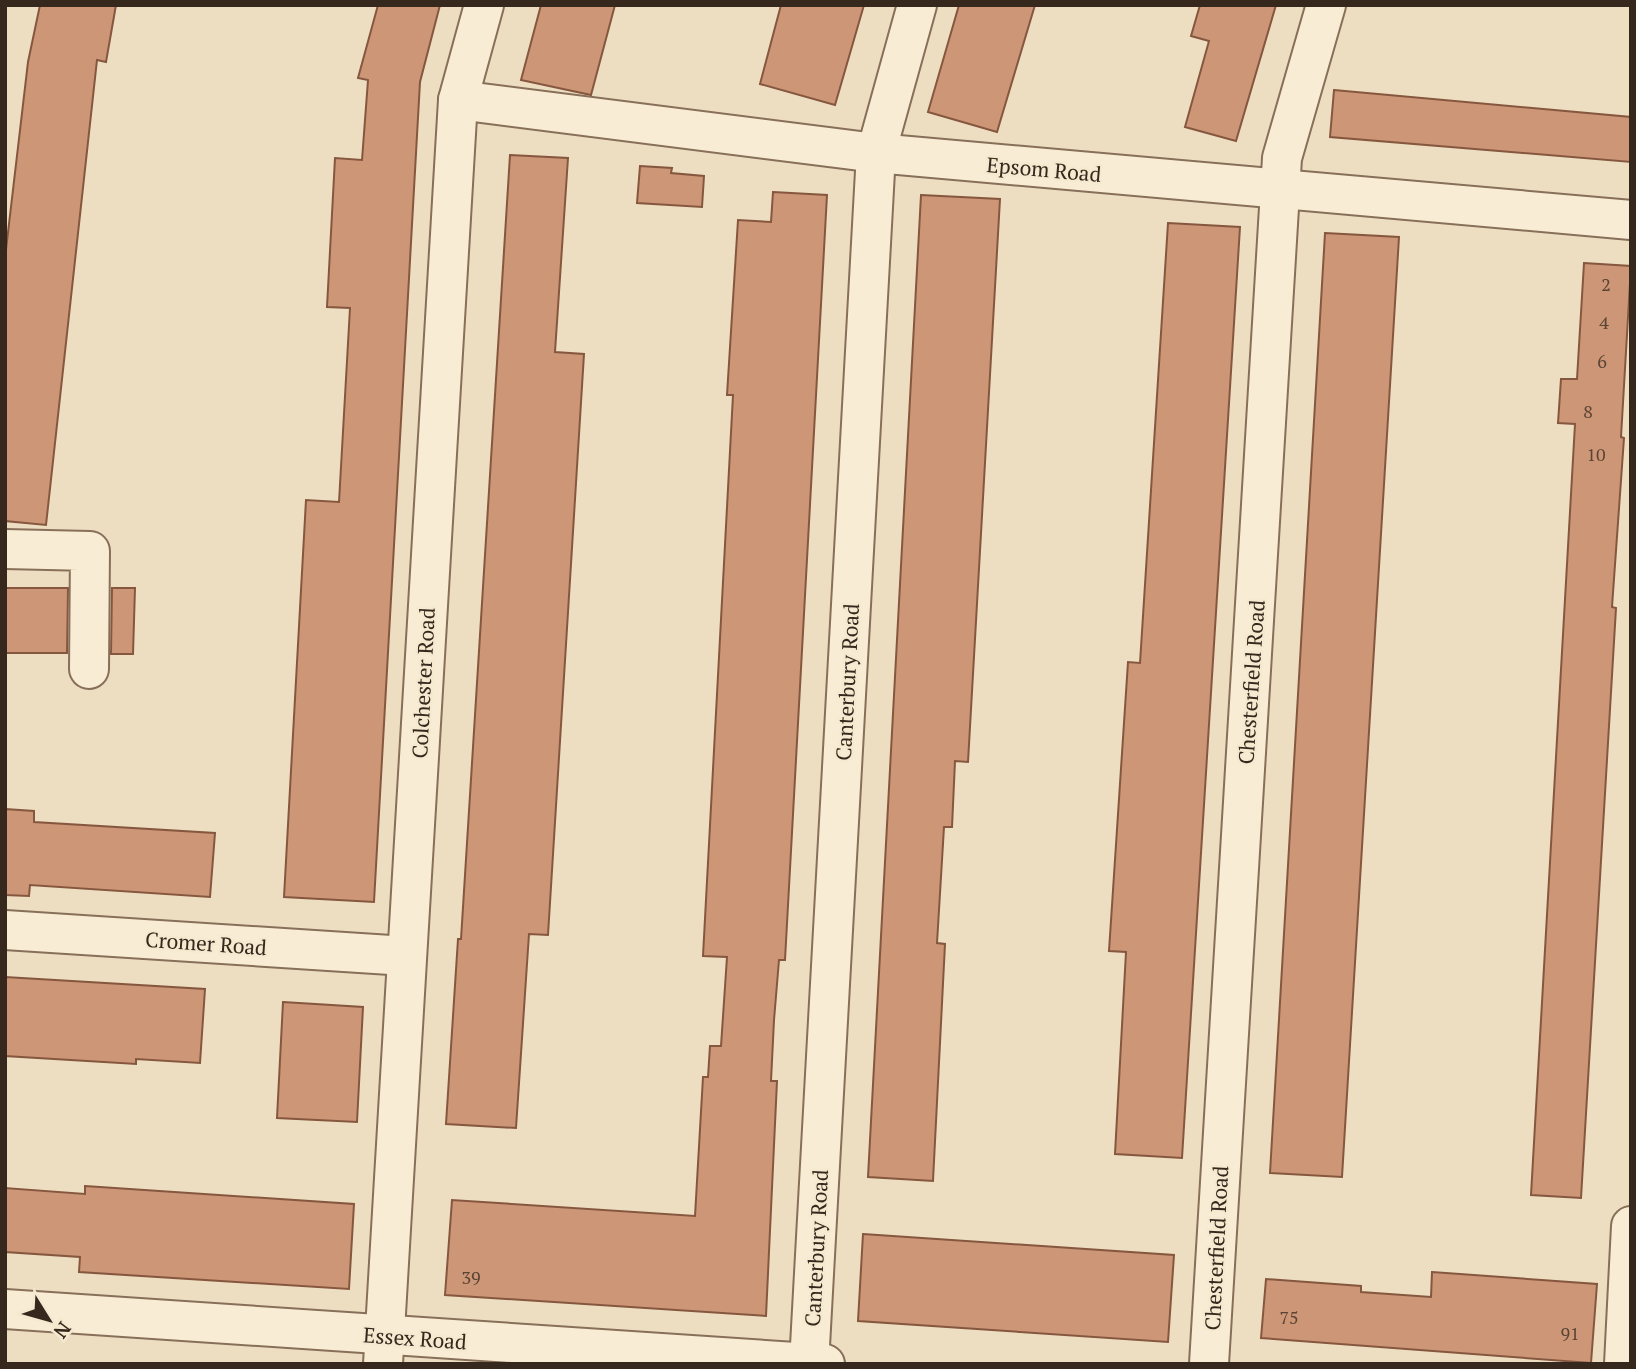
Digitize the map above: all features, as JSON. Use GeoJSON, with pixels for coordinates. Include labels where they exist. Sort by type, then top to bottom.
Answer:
{"type":"FeatureCollection","features":[{"type":"Feature","properties":{"kind":"street","name":"Colchester Road"},"geometry":{"type":"LineString","coordinates":[[383,1350],[458,100],[484,5]]}},
{"type":"Feature","properties":{"kind":"street","name":"Canterbury Road"},"geometry":{"type":"LineString","coordinates":[[815,1363],[876,153],[917,5]]}},
{"type":"Feature","properties":{"kind":"street","name":"Chesterfield Road"},"geometry":{"type":"LineString","coordinates":[[1209,1364],[1282,158],[1326,5]]}},
{"type":"Feature","properties":{"kind":"street","name":"Epsom Road"},"geometry":{"type":"LineString","coordinates":[[458,100],[876,153],[1631,220]]}},
{"type":"Feature","properties":{"kind":"street"},"geometry":{"type":"LineString","coordinates":[[5,549],[90,551],[89,669]]}},
{"type":"Feature","properties":{"kind":"street","name":"Cromer Road"},"geometry":{"type":"LineString","coordinates":[[5,930],[406,956]]}},
{"type":"Feature","properties":{"kind":"street"},"geometry":{"type":"LineString","coordinates":[[1624,1364],[1631,1226]]}},
{"type":"Feature","properties":{"kind":"street","name":"Essex Road"},"geometry":{"type":"LineString","coordinates":[[5,1309],[383,1350],[815,1363]]}},
{"type":"Feature","properties":{"kind":"building"},"geometry":{"type":"Polygon","coordinates":[[[40,5],[116,5],[106,62],[97,60],[46,525],[5,521],[5,258],[28,62],[40,5]]]}},
{"type":"Feature","properties":{"kind":"building"},"geometry":{"type":"Polygon","coordinates":[[[378,5],[440,5],[420,82],[374,902],[284,897],[306,500],[339,502],[350,308],[327,307],[335,158],[362,160],[368,80],[358,78],[378,5]]]}},
{"type":"Feature","properties":{"kind":"building"},"geometry":{"type":"Polygon","coordinates":[[[541,5],[615,5],[591,95],[521,80],[541,5]]]}},
{"type":"Feature","properties":{"kind":"building"},"geometry":{"type":"Polygon","coordinates":[[[781,5],[864,5],[835,105],[760,84],[781,5]]]}},
{"type":"Feature","properties":{"kind":"building"},"geometry":{"type":"Polygon","coordinates":[[[959,5],[1035,5],[997,132],[928,112],[959,5]]]}},
{"type":"Feature","properties":{"kind":"building"},"geometry":{"type":"Polygon","coordinates":[[[1200,5],[1276,5],[1236,141],[1185,127],[1209,41],[1191,36],[1200,5]]]}},
{"type":"Feature","properties":{"kind":"building"},"geometry":{"type":"Polygon","coordinates":[[[1334,90],[1631,117],[1631,162],[1330,137],[1334,90]]]}},
{"type":"Feature","properties":{"kind":"building"},"geometry":{"type":"Polygon","coordinates":[[[510,155],[568,158],[555,352],[584,354],[548,935],[529,934],[516,1128],[446,1124],[458,939],[461,939],[510,155]]]}},
{"type":"Feature","properties":{"kind":"building"},"geometry":{"type":"Polygon","coordinates":[[[640,166],[672,168],[671,173],[704,176],[702,207],[637,203],[640,166]]]}},
{"type":"Feature","properties":{"kind":"building"},"geometry":{"type":"Polygon","coordinates":[[[773,192],[827,195],[785,960],[779,960],[774,1020],[771,1081],[777,1081],[766,1316],[445,1295],[452,1200],[695,1216],[703,1077],[708,1077],[710,1046],[721,1046],[727,957],[703,956],[733,395],[727,395],[738,220],[771,222],[773,192]]]}},
{"type":"Feature","properties":{"kind":"building"},"geometry":{"type":"Polygon","coordinates":[[[921,195],[1000,199],[968,762],[955,761],[952,827],[944,827],[937,943],[945,944],[933,1181],[868,1177],[921,195]]]}},
{"type":"Feature","properties":{"kind":"building"},"geometry":{"type":"Polygon","coordinates":[[[1168,223],[1240,227],[1182,1158],[1115,1154],[1126,952],[1109,951],[1128,662],[1140,663],[1168,223]]]}},
{"type":"Feature","properties":{"kind":"building"},"geometry":{"type":"Polygon","coordinates":[[[1325,233],[1399,237],[1342,1177],[1270,1173],[1325,233]]]}},
{"type":"Feature","properties":{"kind":"building"},"geometry":{"type":"Polygon","coordinates":[[[1584,263],[1631,266],[1621,437],[1624,438],[1612,607],[1616,608],[1581,1198],[1531,1195],[1575,424],[1558,423],[1561,379],[1577,379],[1584,263]]]}},
{"type":"Feature","properties":{"kind":"building"},"geometry":{"type":"Polygon","coordinates":[[[5,588],[68,588],[67,653],[5,653],[5,588]]]}},
{"type":"Feature","properties":{"kind":"building"},"geometry":{"type":"Polygon","coordinates":[[[112,588],[135,588],[133,654],[111,654],[112,588]]]}},
{"type":"Feature","properties":{"kind":"building"},"geometry":{"type":"Polygon","coordinates":[[[5,809],[34,811],[34,822],[215,833],[210,897],[30,885],[29,896],[5,895],[5,809]]]}},
{"type":"Feature","properties":{"kind":"building"},"geometry":{"type":"Polygon","coordinates":[[[5,977],[205,989],[200,1063],[136,1059],[136,1064],[5,1056],[5,977]]]}},
{"type":"Feature","properties":{"kind":"building"},"geometry":{"type":"Polygon","coordinates":[[[283,1002],[363,1007],[357,1122],[277,1118],[283,1002]]]}},
{"type":"Feature","properties":{"kind":"building"},"geometry":{"type":"Polygon","coordinates":[[[85,1186],[354,1204],[349,1289],[79,1272],[80,1257],[5,1252],[5,1188],[85,1194],[85,1186]]]}},
{"type":"Feature","properties":{"kind":"building"},"geometry":{"type":"Polygon","coordinates":[[[863,1234],[1174,1255],[1168,1342],[858,1321],[863,1234]]]}},
{"type":"Feature","properties":{"kind":"building"},"geometry":{"type":"Polygon","coordinates":[[[1432,1272],[1597,1284],[1591,1363],[1261,1338],[1266,1279],[1361,1286],[1361,1292],[1431,1297],[1432,1272]]]}}]}
